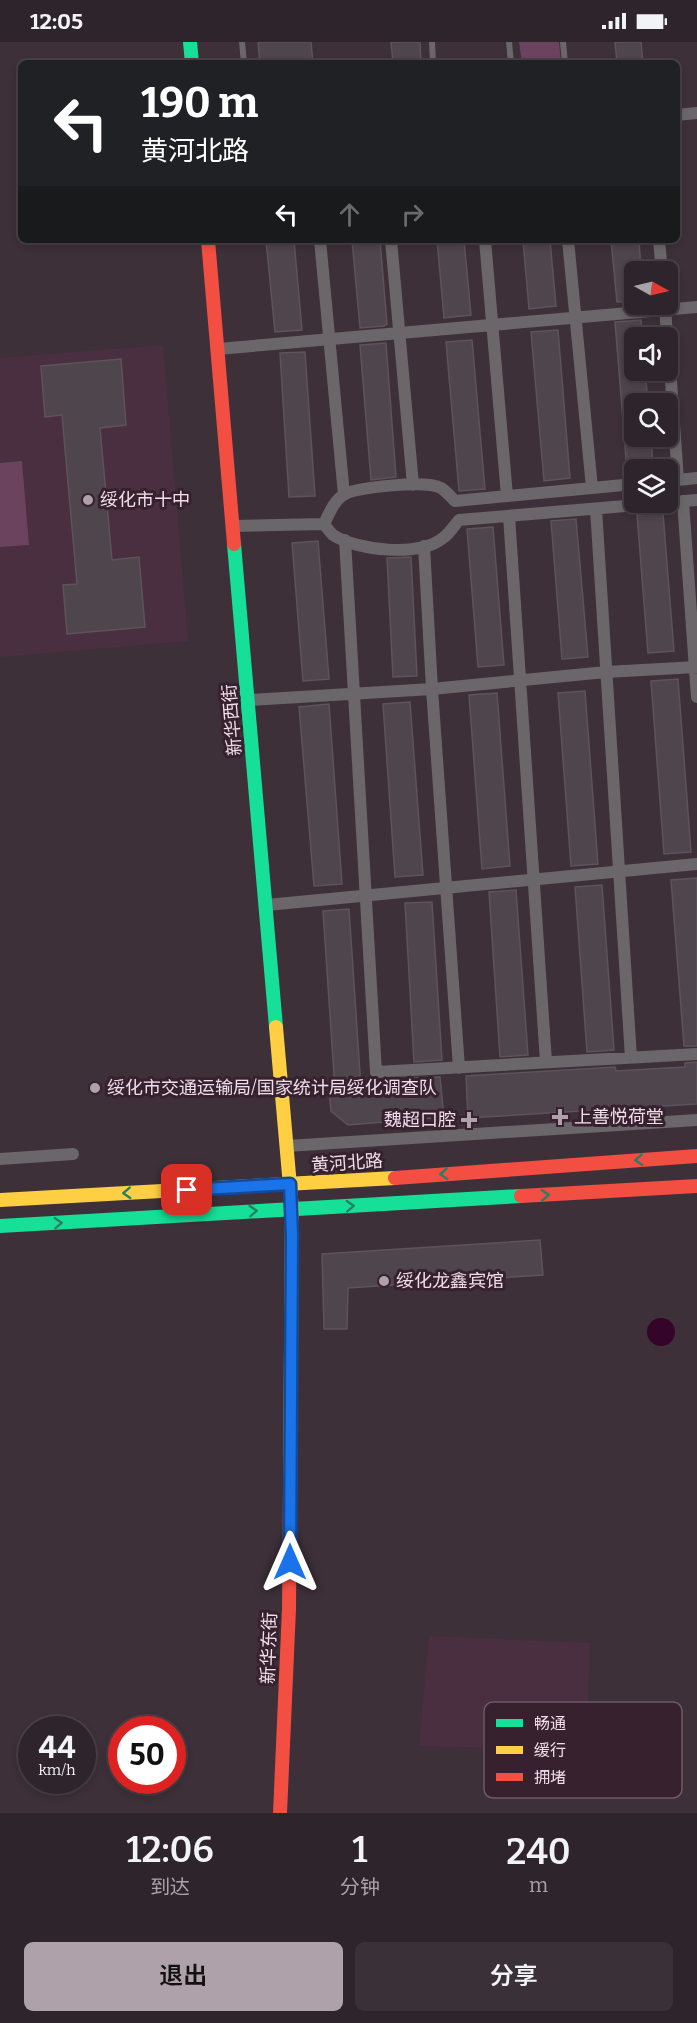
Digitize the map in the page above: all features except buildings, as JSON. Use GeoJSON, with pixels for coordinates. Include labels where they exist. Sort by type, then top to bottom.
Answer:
{"type":"FeatureCollection","features":[{"type":"Feature","properties":{"kind":"main road"},"geometry":{"type":"LineString","coordinates":[[190,42],[192,60]]}},
{"type":"Feature","properties":{"kind":"main road","name":"新华西街"},"geometry":{"type":"LineString","coordinates":[[208,243],[291,1196]]}},
{"type":"Feature","properties":{"kind":"main road","name":"黄河北路"},"geometry":{"type":"LineString","coordinates":[[0,1226],[697,1156]]}},
{"type":"Feature","properties":{"kind":"main road","name":"黄河北路"},"geometry":{"type":"LineString","coordinates":[[0,1200],[291,1196],[697,1186]]}},
{"type":"Feature","properties":{"kind":"main road","name":"新华东街"},"geometry":{"type":"LineString","coordinates":[[280,1813],[289,1609],[291,1196]]}},
{"type":"Feature","properties":{"kind":"street"},"geometry":{"type":"LineString","coordinates":[[680,115],[697,113]]}},
{"type":"Feature","properties":{"kind":"street"},"geometry":{"type":"LineString","coordinates":[[320,243],[344,495]]}},
{"type":"Feature","properties":{"kind":"street"},"geometry":{"type":"LineString","coordinates":[[391,243],[413,485]]}},
{"type":"Feature","properties":{"kind":"street"},"geometry":{"type":"LineString","coordinates":[[485,243],[507,496]]}},
{"type":"Feature","properties":{"kind":"street"},"geometry":{"type":"LineString","coordinates":[[568,243],[592,488]]}},
{"type":"Feature","properties":{"kind":"street"},"geometry":{"type":"LineString","coordinates":[[659,243],[661,261]]}},
{"type":"Feature","properties":{"kind":"street"},"geometry":{"type":"LineString","coordinates":[[678,307],[697,307]]}},
{"type":"Feature","properties":{"kind":"street"},"geometry":{"type":"LineString","coordinates":[[218,349],[624,312]]}},
{"type":"Feature","properties":{"kind":"street"},"geometry":{"type":"LineString","coordinates":[[669,381],[672,459]]}},
{"type":"Feature","properties":{"kind":"street"},"geometry":{"type":"LineString","coordinates":[[678,480],[697,478]]}},
{"type":"Feature","properties":{"kind":"street"},"geometry":{"type":"LineString","coordinates":[[324,524],[331,508],[344,495],[369,488],[424,484],[441,488],[455,501],[624,485]]}},
{"type":"Feature","properties":{"kind":"street"},"geometry":{"type":"LineString","coordinates":[[324,524],[332,534],[345,540],[406,551],[443,539],[459,520],[697,500]]}},
{"type":"Feature","properties":{"kind":"street"},"geometry":{"type":"LineString","coordinates":[[683,501],[697,696]]}},
{"type":"Feature","properties":{"kind":"street"},"geometry":{"type":"LineString","coordinates":[[596,509],[632,1058]]}},
{"type":"Feature","properties":{"kind":"street"},"geometry":{"type":"LineString","coordinates":[[509,516],[546,1062]]}},
{"type":"Feature","properties":{"kind":"street"},"geometry":{"type":"LineString","coordinates":[[234,526],[324,524]]}},
{"type":"Feature","properties":{"kind":"street"},"geometry":{"type":"LineString","coordinates":[[345,540],[376,1072],[697,1054]]}},
{"type":"Feature","properties":{"kind":"street"},"geometry":{"type":"LineString","coordinates":[[424,546],[459,1068]]}},
{"type":"Feature","properties":{"kind":"street"},"geometry":{"type":"LineString","coordinates":[[249,700],[353,695],[606,672],[696,667]]}},
{"type":"Feature","properties":{"kind":"street"},"geometry":{"type":"LineString","coordinates":[[267,905],[697,864]]}},
{"type":"Feature","properties":{"kind":"street"},"geometry":{"type":"LineString","coordinates":[[287,1146],[697,1120]]}},
{"type":"Feature","properties":{"kind":"street"},"geometry":{"type":"LineString","coordinates":[[0,1159],[73,1154]]}},
{"type":"Feature","properties":{"kind":"lane"},"geometry":{"type":"LineString","coordinates":[[242,42],[244,60]]}},
{"type":"Feature","properties":{"kind":"lane"},"geometry":{"type":"LineString","coordinates":[[432,42],[433,60]]}},
{"type":"Feature","properties":{"kind":"lane"},"geometry":{"type":"LineString","coordinates":[[509,42],[511,60]]}},
{"type":"Feature","properties":{"kind":"lane"},"geometry":{"type":"LineString","coordinates":[[563,42],[565,60]]}},
{"type":"Feature","properties":{"kind":"lane"},"geometry":{"type":"LineString","coordinates":[[455,501],[459,520]]}},
{"type":"Feature","properties":{"kind":"shaded area"},"geometry":{"type":"Polygon","coordinates":[[[519,42],[559,42],[561,60],[522,60],[519,42]]]}},
{"type":"Feature","properties":{"kind":"shaded area","name":"绥化市十中"},"geometry":{"type":"Polygon","coordinates":[[[163,345],[188,641],[0,657],[0,358],[163,345]]]}},
{"type":"Feature","properties":{"kind":"shaded area"},"geometry":{"type":"Polygon","coordinates":[[[22,461],[29,545],[0,547],[0,463],[22,461]]]}},
{"type":"Feature","properties":{"kind":"shaded area"},"geometry":{"type":"Polygon","coordinates":[[[661,1318],[671,1322],[675,1332],[671,1342],[661,1346],[651,1342],[647,1332],[651,1322],[661,1318]]]}},
{"type":"Feature","properties":{"kind":"shaded area"},"geometry":{"type":"Polygon","coordinates":[[[429,1636],[590,1643],[588,1702],[484,1702],[484,1748],[419,1746],[429,1636]]]}},
{"type":"Feature","properties":{"kind":"traffic: fast"},"geometry":{"type":"LineString","coordinates":[[190,42],[192,60]]}},
{"type":"Feature","properties":{"kind":"traffic: fast"},"geometry":{"type":"LineString","coordinates":[[234,544],[276,1027]]}},
{"type":"Feature","properties":{"kind":"traffic: fast"},"geometry":{"type":"LineString","coordinates":[[0,1226],[521,1196]]}},
{"type":"Feature","properties":{"kind":"traffic: slow"},"geometry":{"type":"LineString","coordinates":[[276,1027],[292,1209],[290,1487]]}},
{"type":"Feature","properties":{"kind":"traffic: slow"},"geometry":{"type":"LineString","coordinates":[[0,1200],[395,1178]]}},
{"type":"Feature","properties":{"kind":"traffic: jam"},"geometry":{"type":"LineString","coordinates":[[208,243],[234,544]]}},
{"type":"Feature","properties":{"kind":"traffic: jam"},"geometry":{"type":"LineString","coordinates":[[395,1178],[697,1156]]}},
{"type":"Feature","properties":{"kind":"traffic: jam"},"geometry":{"type":"LineString","coordinates":[[521,1196],[697,1186]]}},
{"type":"Feature","properties":{"kind":"traffic: jam"},"geometry":{"type":"LineString","coordinates":[[280,1813],[289,1609],[290,1487]]}},
{"type":"Feature","properties":{"kind":"place","name":"绥化市十中"},"geometry":{"type":"Point","coordinates":[88,500]}},
{"type":"Feature","properties":{"kind":"place","name":"绥化市交通运输局/国家统计局绥化调查队"},"geometry":{"type":"Point","coordinates":[95,1088]}},
{"type":"Feature","properties":{"kind":"place","name":"上善悦荷堂"},"geometry":{"type":"Point","coordinates":[560,1117]}},
{"type":"Feature","properties":{"kind":"place","name":"魏超口腔"},"geometry":{"type":"Point","coordinates":[469,1120]}},
{"type":"Feature","properties":{"kind":"place","name":"绥化龙鑫宾馆"},"geometry":{"type":"Point","coordinates":[384,1281]}},
{"type":"Feature","properties":{"kind":"route"},"geometry":{"type":"LineString","coordinates":[[187,1190],[290,1184],[292,1234],[290,1562]]}}]}
